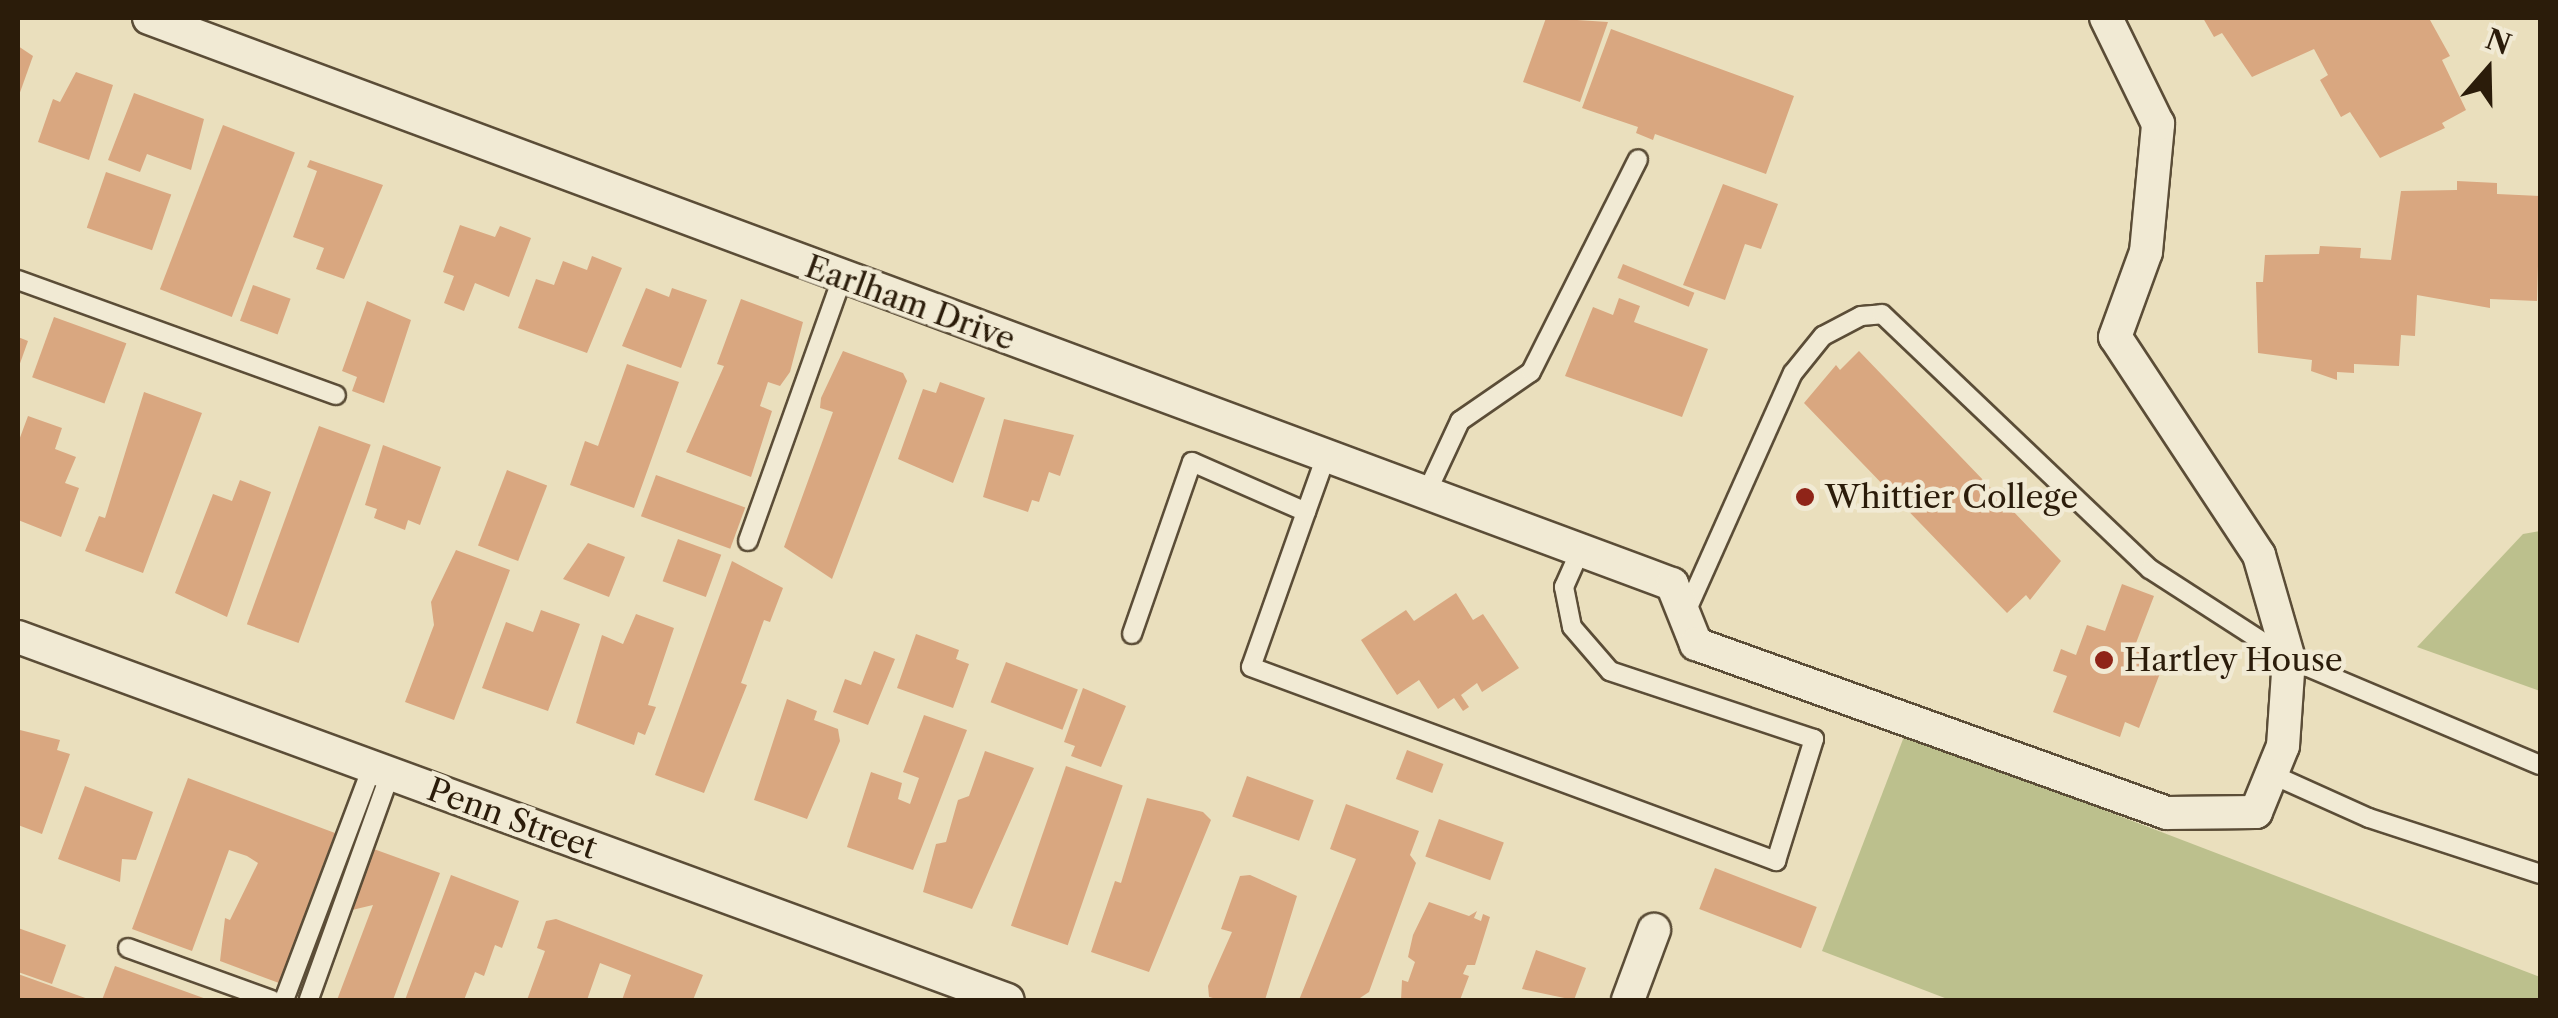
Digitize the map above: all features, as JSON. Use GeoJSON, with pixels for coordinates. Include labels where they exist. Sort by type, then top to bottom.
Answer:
{"type":"FeatureCollection","features":[{"type":"Feature","properties":{"kind":"street","name":"Earlham Drive"},"geometry":{"type":"LineString","coordinates":[[150,18],[1672,584],[1684,615]]}},
{"type":"Feature","properties":{"kind":"street"},"geometry":{"type":"LineString","coordinates":[[1684,615],[1696,644],[2167,813],[2256,812],[2283,746],[2290,659],[2259,555],[2116,337],[2146,252],[2158,124],[2106,18]]}},
{"type":"Feature","properties":{"kind":"street","name":"Penn Street"},"geometry":{"type":"LineString","coordinates":[[18,637],[1008,1000]]}},
{"type":"Feature","properties":{"kind":"street"},"geometry":{"type":"LineString","coordinates":[[1628,1000],[1654,930]]}},
{"type":"Feature","properties":{"kind":"lane"},"geometry":{"type":"LineString","coordinates":[[1426,494],[1460,420],[1531,372],[1638,160]]}},
{"type":"Feature","properties":{"kind":"lane"},"geometry":{"type":"LineString","coordinates":[[748,541],[842,278]]}},
{"type":"Feature","properties":{"kind":"lane"},"geometry":{"type":"LineString","coordinates":[[18,280],[336,395]]}},
{"type":"Feature","properties":{"kind":"lane"},"geometry":{"type":"LineString","coordinates":[[1684,615],[1794,373],[1823,336],[1861,316],[1882,314],[2150,569],[2290,659],[2540,764]]}},
{"type":"Feature","properties":{"kind":"lane"},"geometry":{"type":"LineString","coordinates":[[1326,456],[1251,666],[1776,862],[1814,739],[1610,671],[1572,627],[1564,587],[1580,551]]}},
{"type":"Feature","properties":{"kind":"lane"},"geometry":{"type":"LineString","coordinates":[[1132,634],[1192,462],[1306,512]]}},
{"type":"Feature","properties":{"kind":"lane"},"geometry":{"type":"LineString","coordinates":[[308,999],[381,771]]}},
{"type":"Feature","properties":{"kind":"lane"},"geometry":{"type":"LineString","coordinates":[[284,1000],[381,771]]}},
{"type":"Feature","properties":{"kind":"lane"},"geometry":{"type":"LineString","coordinates":[[2272,774],[2369,818],[2540,874]]}},
{"type":"Feature","properties":{"kind":"lane"},"geometry":{"type":"LineString","coordinates":[[128,948],[272,1000]]}},
{"type":"Feature","properties":{"kind":"green space"},"geometry":{"type":"Polygon","coordinates":[[[2540,531],[2540,691],[2417,647],[2523,534],[2540,531]]]}},
{"type":"Feature","properties":{"kind":"green space"},"geometry":{"type":"Polygon","coordinates":[[[1905,734],[2540,977],[2540,1000],[1950,1000],[1822,951],[1905,734]]]}},
{"type":"Feature","properties":{"kind":"building"},"geometry":{"type":"Polygon","coordinates":[[[1546,18],[1608,22],[1580,102],[1523,82],[1546,18]]]}},
{"type":"Feature","properties":{"kind":"building"},"geometry":{"type":"Polygon","coordinates":[[[2203,18],[2430,20],[2450,56],[2442,60],[2466,110],[2442,123],[2445,128],[2380,158],[2350,112],[2341,117],[2320,80],[2328,75],[2314,49],[2252,77],[2222,33],[2214,37],[2203,18]]]}},
{"type":"Feature","properties":{"kind":"building"},"geometry":{"type":"Polygon","coordinates":[[[1611,29],[1794,96],[1766,174],[1655,134],[1653,140],[1636,133],[1638,127],[1582,108],[1611,29]]]}},
{"type":"Feature","properties":{"kind":"building"},"geometry":{"type":"Polygon","coordinates":[[[18,46],[33,56],[18,98],[18,46]]]}},
{"type":"Feature","properties":{"kind":"building"},"geometry":{"type":"Polygon","coordinates":[[[76,72],[113,85],[89,160],[38,142],[53,99],[60,102],[76,72]]]}},
{"type":"Feature","properties":{"kind":"building"},"geometry":{"type":"Polygon","coordinates":[[[134,93],[204,119],[191,170],[147,154],[140,172],[108,160],[134,93]]]}},
{"type":"Feature","properties":{"kind":"building"},"geometry":{"type":"Polygon","coordinates":[[[223,125],[295,153],[232,317],[160,289],[223,125]]]}},
{"type":"Feature","properties":{"kind":"building"},"geometry":{"type":"Polygon","coordinates":[[[310,160],[383,185],[344,279],[316,269],[324,248],[293,237],[317,171],[307,167],[310,160]]]}},
{"type":"Feature","properties":{"kind":"building"},"geometry":{"type":"Polygon","coordinates":[[[106,172],[171,194],[152,250],[87,228],[106,172]]]}},
{"type":"Feature","properties":{"kind":"building"},"geometry":{"type":"Polygon","coordinates":[[[2457,181],[2497,183],[2497,194],[2540,196],[2537,301],[2490,299],[2490,308],[2417,295],[2415,336],[2401,335],[2399,366],[2354,364],[2354,373],[2337,372],[2337,380],[2311,371],[2312,360],[2258,353],[2256,282],[2263,282],[2265,255],[2319,254],[2320,246],[2361,248],[2360,258],[2391,260],[2401,191],[2457,190],[2457,181]]]}},
{"type":"Feature","properties":{"kind":"building"},"geometry":{"type":"Polygon","coordinates":[[[1723,184],[1778,204],[1761,249],[1745,244],[1725,300],[1683,285],[1723,184]]]}},
{"type":"Feature","properties":{"kind":"building"},"geometry":{"type":"Polygon","coordinates":[[[460,225],[495,237],[500,226],[531,238],[509,297],[475,283],[464,311],[444,303],[454,276],[443,272],[460,225]]]}},
{"type":"Feature","properties":{"kind":"building"},"geometry":{"type":"Polygon","coordinates":[[[592,256],[622,268],[587,353],[518,328],[536,279],[554,285],[563,261],[587,270],[592,256]]]}},
{"type":"Feature","properties":{"kind":"building"},"geometry":{"type":"Polygon","coordinates":[[[1623,264],[1694,293],[1689,307],[1617,278],[1623,264]]]}},
{"type":"Feature","properties":{"kind":"building"},"geometry":{"type":"Polygon","coordinates":[[[253,285],[291,299],[278,334],[240,321],[253,285]]]}},
{"type":"Feature","properties":{"kind":"building"},"geometry":{"type":"Polygon","coordinates":[[[646,288],[669,297],[672,288],[707,300],[681,368],[622,346],[646,288]]]}},
{"type":"Feature","properties":{"kind":"building"},"geometry":{"type":"Polygon","coordinates":[[[1619,298],[1640,306],[1634,322],[1708,349],[1682,417],[1565,376],[1593,307],[1613,315],[1619,298]]]}},
{"type":"Feature","properties":{"kind":"building"},"geometry":{"type":"Polygon","coordinates":[[[741,299],[803,322],[790,372],[780,386],[768,382],[760,406],[772,411],[751,477],[686,452],[724,366],[717,364],[741,299]]]}},
{"type":"Feature","properties":{"kind":"building"},"geometry":{"type":"Polygon","coordinates":[[[367,301],[411,320],[384,403],[352,391],[357,377],[342,371],[367,301]]]}},
{"type":"Feature","properties":{"kind":"building"},"geometry":{"type":"Polygon","coordinates":[[[54,317],[126,343],[104,403],[32,377],[54,317]]]}},
{"type":"Feature","properties":{"kind":"building"},"geometry":{"type":"Polygon","coordinates":[[[18,337],[28,341],[18,369],[18,337]]]}},
{"type":"Feature","properties":{"kind":"building"},"geometry":{"type":"Polygon","coordinates":[[[843,351],[903,373],[907,381],[832,579],[784,547],[833,412],[820,408],[821,398],[843,351]]]}},
{"type":"Feature","properties":{"kind":"building"},"geometry":{"type":"Polygon","coordinates":[[[1859,351],[2061,561],[2030,600],[2026,595],[2007,613],[1804,403],[1836,365],[1840,370],[1859,351]]]}},
{"type":"Feature","properties":{"kind":"building"},"geometry":{"type":"Polygon","coordinates":[[[627,364],[679,382],[634,508],[570,485],[585,441],[598,446],[627,364]]]}},
{"type":"Feature","properties":{"kind":"building"},"geometry":{"type":"Polygon","coordinates":[[[940,382],[985,398],[953,483],[898,459],[923,389],[936,393],[940,382]]]}},
{"type":"Feature","properties":{"kind":"building"},"geometry":{"type":"Polygon","coordinates":[[[144,392],[202,413],[143,573],[85,551],[99,516],[105,518],[144,392]]]}},
{"type":"Feature","properties":{"kind":"building"},"geometry":{"type":"Polygon","coordinates":[[[28,416],[62,428],[55,449],[76,457],[65,483],[79,488],[61,537],[18,520],[18,443],[28,416]]]}},
{"type":"Feature","properties":{"kind":"building"},"geometry":{"type":"Polygon","coordinates":[[[1004,419],[1074,435],[1060,476],[1049,472],[1039,502],[1032,500],[1028,512],[983,497],[1004,419]]]}},
{"type":"Feature","properties":{"kind":"building"},"geometry":{"type":"Polygon","coordinates":[[[319,426],[371,445],[299,643],[247,624],[319,426]]]}},
{"type":"Feature","properties":{"kind":"building"},"geometry":{"type":"Polygon","coordinates":[[[383,445],[441,467],[420,525],[408,520],[405,530],[374,518],[377,509],[365,505],[383,445]]]}},
{"type":"Feature","properties":{"kind":"building"},"geometry":{"type":"Polygon","coordinates":[[[507,470],[547,485],[518,561],[478,546],[507,470]]]}},
{"type":"Feature","properties":{"kind":"building"},"geometry":{"type":"Polygon","coordinates":[[[656,475],[745,507],[730,549],[641,516],[656,475]]]}},
{"type":"Feature","properties":{"kind":"building"},"geometry":{"type":"Polygon","coordinates":[[[240,480],[271,492],[227,617],[175,593],[213,494],[232,501],[240,480]]]}},
{"type":"Feature","properties":{"kind":"building"},"geometry":{"type":"Polygon","coordinates":[[[678,539],[721,555],[706,597],[663,581],[678,539]]]}},
{"type":"Feature","properties":{"kind":"building"},"geometry":{"type":"Polygon","coordinates":[[[588,543],[625,557],[609,597],[563,579],[588,543]]]}},
{"type":"Feature","properties":{"kind":"building"},"geometry":{"type":"Polygon","coordinates":[[[456,550],[510,570],[454,720],[405,702],[434,625],[431,602],[456,550]]]}},
{"type":"Feature","properties":{"kind":"building"},"geometry":{"type":"Polygon","coordinates":[[[732,561],[783,588],[770,622],[764,620],[741,683],[747,685],[704,793],[655,775],[732,561]]]}},
{"type":"Feature","properties":{"kind":"building","name":"Hartley House"},"geometry":{"type":"Polygon","coordinates":[[[2122,584],[2154,596],[2136,643],[2155,650],[2150,664],[2162,668],[2139,728],[2125,722],[2120,737],[2053,712],[2067,676],[2053,671],[2061,649],[2076,655],[2087,625],[2105,631],[2122,584]]]}},
{"type":"Feature","properties":{"kind":"building"},"geometry":{"type":"Polygon","coordinates":[[[1456,593],[1473,620],[1483,614],[1519,668],[1482,692],[1477,683],[1461,695],[1469,707],[1463,711],[1454,698],[1438,709],[1419,680],[1397,695],[1361,640],[1406,610],[1414,621],[1456,593]]]}},
{"type":"Feature","properties":{"kind":"building"},"geometry":{"type":"Polygon","coordinates":[[[541,610],[580,624],[548,711],[482,688],[506,622],[533,632],[541,610]]]}},
{"type":"Feature","properties":{"kind":"building"},"geometry":{"type":"Polygon","coordinates":[[[636,614],[674,628],[648,705],[656,707],[645,735],[638,732],[634,745],[576,723],[602,635],[623,644],[636,614]]]}},
{"type":"Feature","properties":{"kind":"building"},"geometry":{"type":"Polygon","coordinates":[[[916,634],[959,650],[956,659],[969,664],[953,708],[897,688],[916,634]]]}},
{"type":"Feature","properties":{"kind":"building"},"geometry":{"type":"Polygon","coordinates":[[[874,651],[895,659],[868,725],[833,712],[845,679],[861,685],[874,651]]]}},
{"type":"Feature","properties":{"kind":"building"},"geometry":{"type":"Polygon","coordinates":[[[1006,662],[1078,690],[1062,730],[991,702],[1006,662]]]}},
{"type":"Feature","properties":{"kind":"building"},"geometry":{"type":"Polygon","coordinates":[[[1083,688],[1126,706],[1101,767],[1071,756],[1075,746],[1064,742],[1083,688]]]}},
{"type":"Feature","properties":{"kind":"building"},"geometry":{"type":"Polygon","coordinates":[[[787,699],[817,711],[814,720],[838,729],[840,741],[807,819],[754,800],[787,699]]]}},
{"type":"Feature","properties":{"kind":"building"},"geometry":{"type":"Polygon","coordinates":[[[924,715],[967,730],[913,870],[847,847],[871,772],[902,783],[898,799],[910,804],[919,778],[903,772],[924,715]]]}},
{"type":"Feature","properties":{"kind":"building"},"geometry":{"type":"Polygon","coordinates":[[[20,730],[60,740],[57,750],[70,754],[42,834],[18,825],[20,730]]]}},
{"type":"Feature","properties":{"kind":"building"},"geometry":{"type":"Polygon","coordinates":[[[1407,750],[1443,764],[1432,793],[1396,779],[1407,750]]]}},
{"type":"Feature","properties":{"kind":"building"},"geometry":{"type":"Polygon","coordinates":[[[985,751],[1034,768],[972,909],[923,892],[936,844],[946,842],[958,800],[969,796],[985,751]]]}},
{"type":"Feature","properties":{"kind":"building"},"geometry":{"type":"Polygon","coordinates":[[[1066,766],[1123,786],[1068,945],[1011,926],[1066,766]]]}},
{"type":"Feature","properties":{"kind":"building"},"geometry":{"type":"Polygon","coordinates":[[[1247,776],[1314,800],[1299,841],[1232,816],[1247,776]]]}},
{"type":"Feature","properties":{"kind":"building"},"geometry":{"type":"Polygon","coordinates":[[[188,778],[335,833],[279,983],[220,961],[225,918],[230,920],[258,863],[247,856],[229,850],[192,951],[132,929],[188,778]]]}},
{"type":"Feature","properties":{"kind":"building"},"geometry":{"type":"Polygon","coordinates":[[[85,786],[153,812],[136,860],[122,859],[120,882],[58,859],[85,786]]]}},
{"type":"Feature","properties":{"kind":"building"},"geometry":{"type":"Polygon","coordinates":[[[1147,798],[1203,812],[1211,820],[1149,972],[1091,952],[1115,881],[1121,883],[1147,798]]]}},
{"type":"Feature","properties":{"kind":"building"},"geometry":{"type":"Polygon","coordinates":[[[1346,804],[1419,831],[1410,855],[1416,863],[1369,992],[1357,1000],[1299,1000],[1356,859],[1330,849],[1346,804]]]}},
{"type":"Feature","properties":{"kind":"building"},"geometry":{"type":"Polygon","coordinates":[[[1439,819],[1504,843],[1490,880],[1425,857],[1439,819]]]}},
{"type":"Feature","properties":{"kind":"building"},"geometry":{"type":"Polygon","coordinates":[[[371,848],[440,873],[393,1000],[337,1000],[373,905],[352,910],[371,848]]]}},
{"type":"Feature","properties":{"kind":"building"},"geometry":{"type":"Polygon","coordinates":[[[1715,868],[1817,907],[1801,948],[1699,909],[1715,868]]]}},
{"type":"Feature","properties":{"kind":"building"},"geometry":{"type":"Polygon","coordinates":[[[451,875],[519,901],[502,948],[495,945],[484,976],[475,972],[464,1000],[405,1000],[451,875]]]}},
{"type":"Feature","properties":{"kind":"building"},"geometry":{"type":"Polygon","coordinates":[[[1250,875],[1297,896],[1265,1000],[1209,997],[1208,986],[1232,932],[1221,929],[1240,876],[1250,875]]]}},
{"type":"Feature","properties":{"kind":"building"},"geometry":{"type":"Polygon","coordinates":[[[1429,902],[1469,916],[1477,911],[1474,918],[1481,921],[1483,914],[1490,917],[1475,965],[1467,965],[1463,974],[1469,976],[1460,1000],[1401,1000],[1402,980],[1408,982],[1415,962],[1408,957],[1413,935],[1429,902]]]}},
{"type":"Feature","properties":{"kind":"building"},"geometry":{"type":"Polygon","coordinates":[[[556,919],[703,975],[693,1000],[622,1000],[631,975],[600,963],[587,1000],[527,1000],[545,951],[537,948],[546,921],[556,919]]]}},
{"type":"Feature","properties":{"kind":"building"},"geometry":{"type":"Polygon","coordinates":[[[18,928],[66,945],[52,984],[18,972],[18,928]]]}},
{"type":"Feature","properties":{"kind":"building"},"geometry":{"type":"Polygon","coordinates":[[[1536,950],[1586,968],[1574,1000],[1522,989],[1536,950]]]}},
{"type":"Feature","properties":{"kind":"building"},"geometry":{"type":"Polygon","coordinates":[[[115,966],[209,1000],[102,1000],[115,966]]]}},
{"type":"Feature","properties":{"kind":"building"},"geometry":{"type":"Polygon","coordinates":[[[18,974],[91,1000],[18,1000],[18,974]]]}},
{"type":"Feature","properties":{"kind":"place","name":"Whittier College"},"geometry":{"type":"Point","coordinates":[1805,497]}},
{"type":"Feature","properties":{"kind":"place","name":"Hartley House"},"geometry":{"type":"Point","coordinates":[2104,660]}}]}
